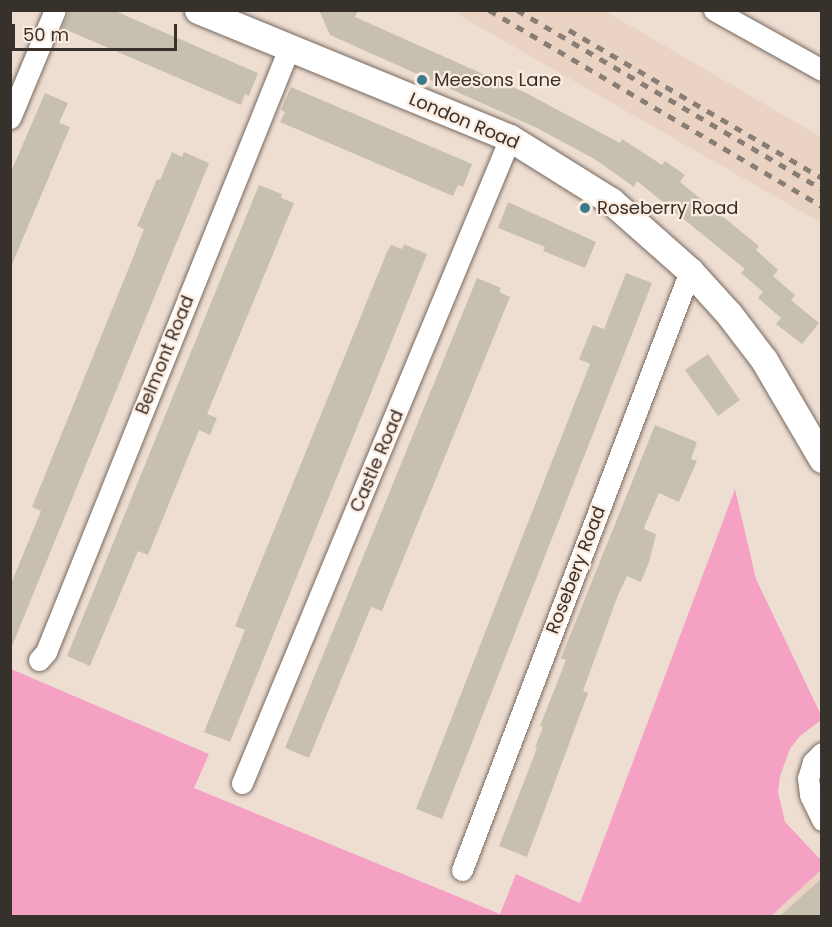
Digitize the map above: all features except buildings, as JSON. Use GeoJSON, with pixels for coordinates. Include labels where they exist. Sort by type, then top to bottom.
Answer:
{"type":"FeatureCollection","features":[{"type":"Feature","properties":{"kind":"street"},"geometry":{"type":"LineString","coordinates":[[10,118],[55,10]]}},
{"type":"Feature","properties":{"kind":"street","name":"London Road"},"geometry":{"type":"LineString","coordinates":[[198,10],[510,138],[611,201],[690,271],[729,314],[764,360],[822,459]]}},
{"type":"Feature","properties":{"kind":"street"},"geometry":{"type":"LineString","coordinates":[[714,10],[822,70]]}},
{"type":"Feature","properties":{"kind":"street","name":"Belmont Road"},"geometry":{"type":"LineString","coordinates":[[39,660],[46,652],[289,48]]}},
{"type":"Feature","properties":{"kind":"street","name":"Castle Road"},"geometry":{"type":"LineString","coordinates":[[242,783],[510,138]]}},
{"type":"Feature","properties":{"kind":"street","name":"Rosebery Road"},"geometry":{"type":"LineString","coordinates":[[462,870],[690,271]]}},
{"type":"Feature","properties":{"kind":"street"},"geometry":{"type":"LineString","coordinates":[[822,753],[813,762],[808,778],[810,795],[822,820]]}},
{"type":"Feature","properties":{"kind":"shaded area"},"geometry":{"type":"Polygon","coordinates":[[[452,11],[605,11],[821,137],[821,223],[452,11]]]}},
{"type":"Feature","properties":{"kind":"shaded area"},"geometry":{"type":"Polygon","coordinates":[[[735,489],[756,579],[821,715],[821,720],[800,736],[790,749],[780,776],[778,792],[785,822],[821,860],[821,870],[771,916],[11,916],[11,669],[209,754],[194,788],[500,914],[516,874],[580,903],[735,489]]]}},
{"type":"Feature","properties":{"kind":"shaded area"},"geometry":{"type":"Polygon","coordinates":[[[821,870],[821,916],[771,916],[821,870]]]}},
{"type":"Feature","properties":{"kind":"railway"},"geometry":{"type":"LineString","coordinates":[[489,10],[822,206]]}},
{"type":"Feature","properties":{"kind":"railway"},"geometry":{"type":"LineString","coordinates":[[517,10],[822,189]]}},
{"type":"Feature","properties":{"kind":"railway"},"geometry":{"type":"LineString","coordinates":[[569,30],[822,178]]}},
{"type":"Feature","properties":{"kind":"place","name":"Meesons Lane"},"geometry":{"type":"Point","coordinates":[422,80]}},
{"type":"Feature","properties":{"kind":"place","name":"Roseberry Road"},"geometry":{"type":"Point","coordinates":[585,208]}}]}
